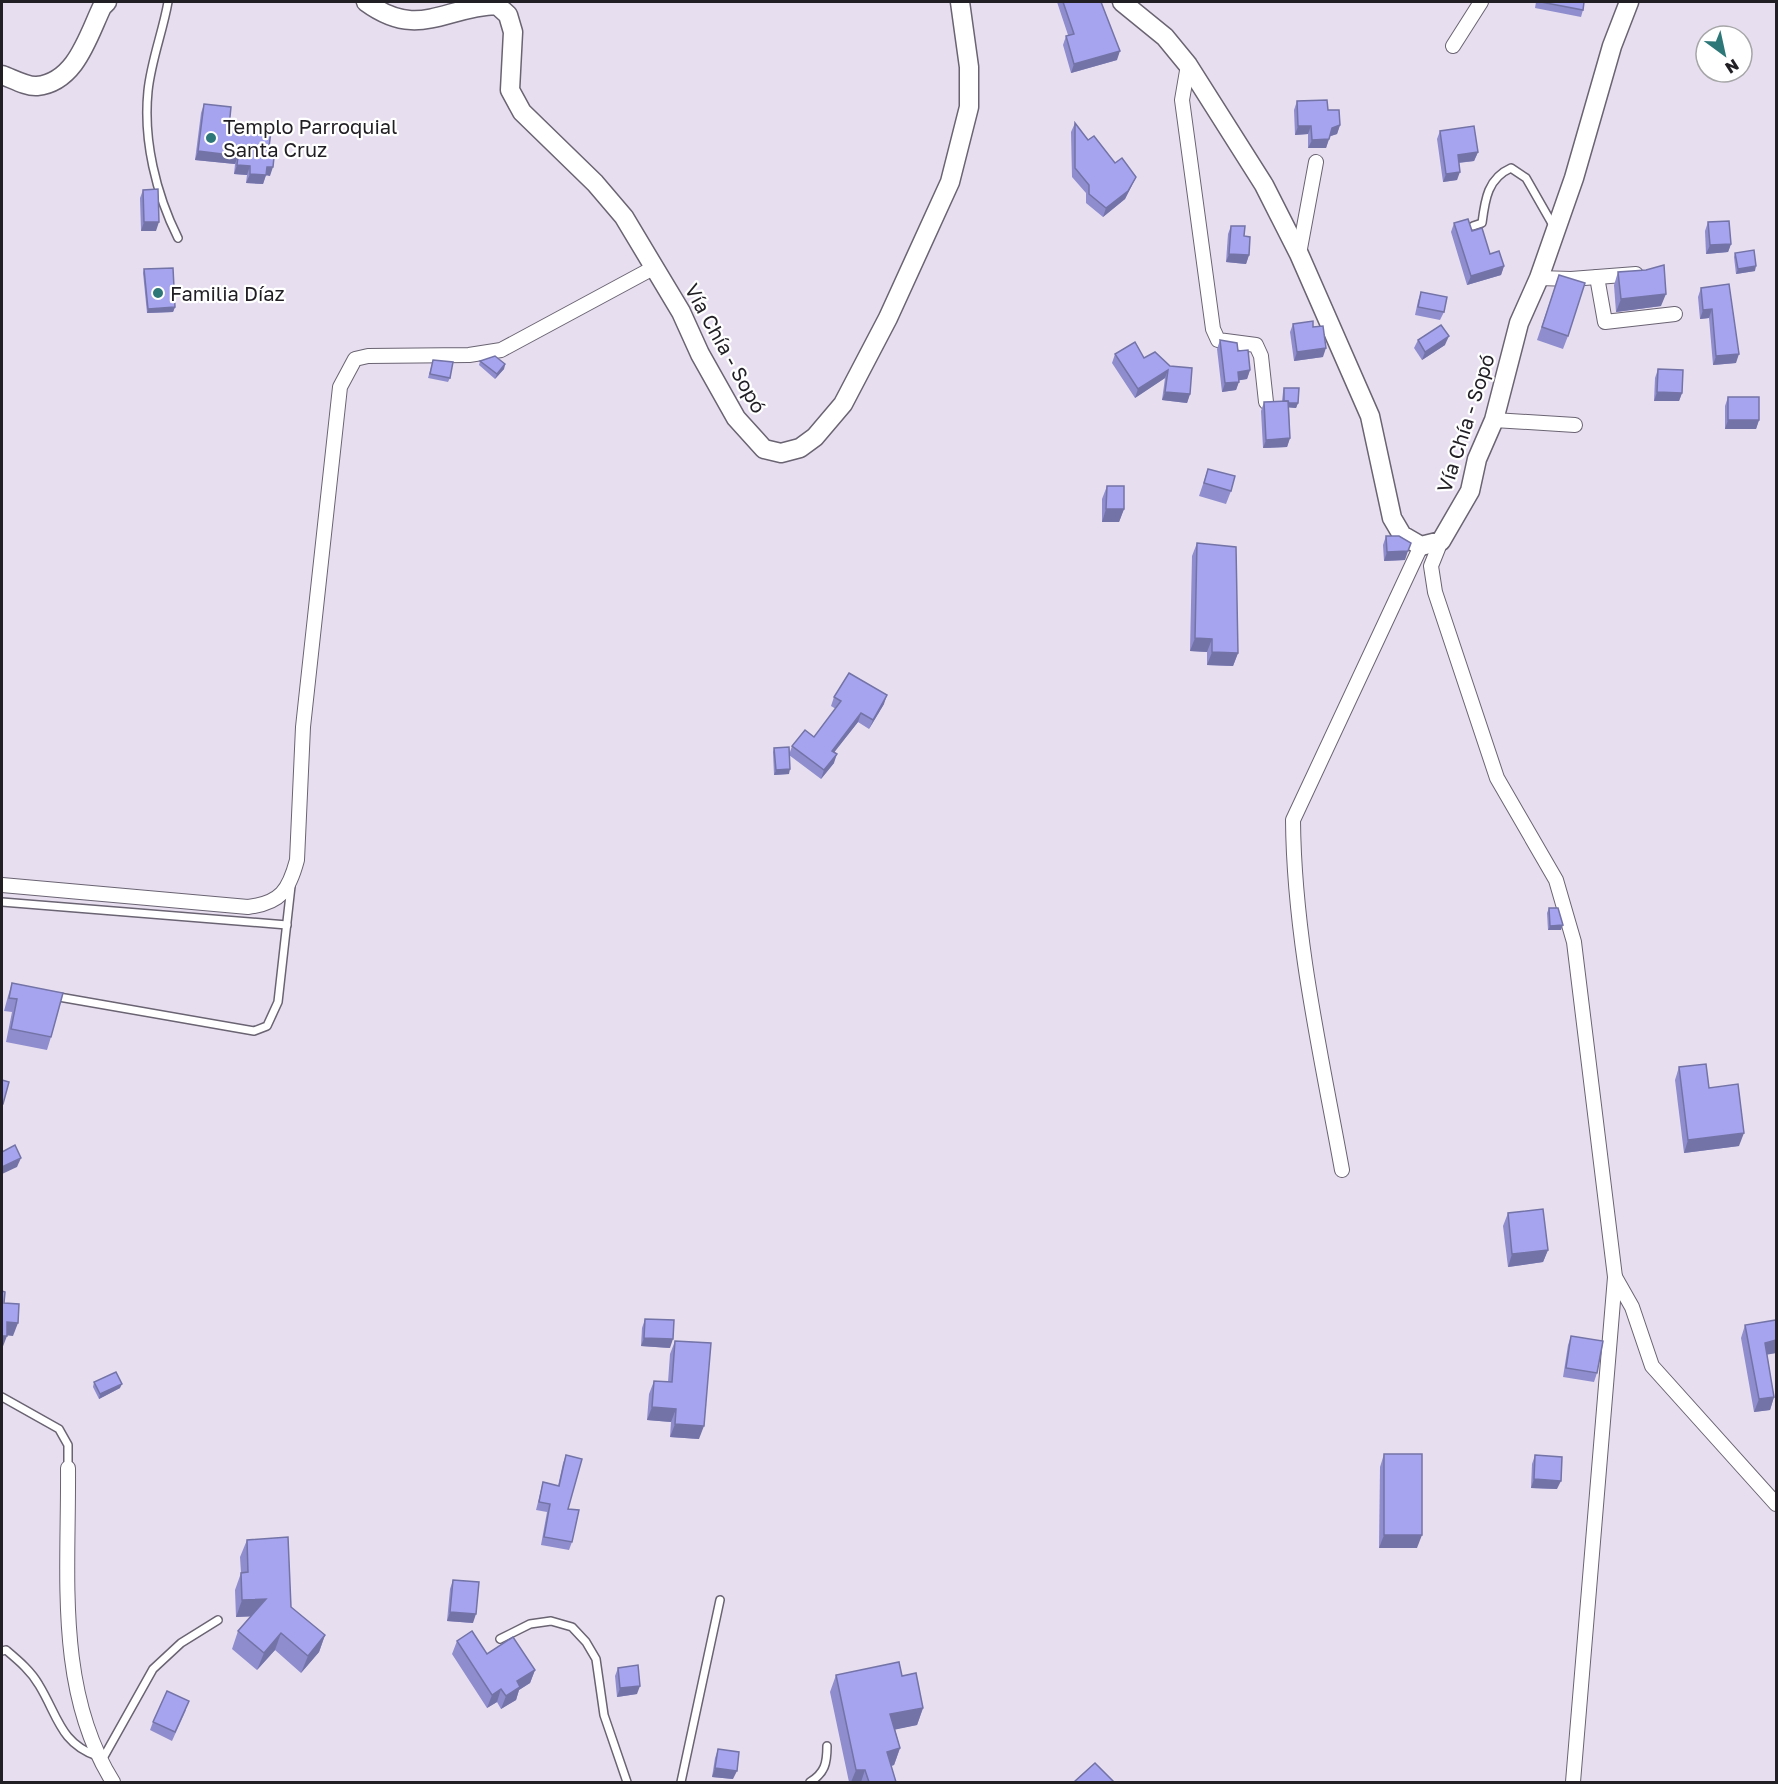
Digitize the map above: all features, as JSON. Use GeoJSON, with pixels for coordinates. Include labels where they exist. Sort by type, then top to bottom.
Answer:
{"type":"FeatureCollection","features":[{"type":"Feature","properties":{"kind":"street"},"geometry":{"type":"LineString","coordinates":[[2,75],[36,86],[61,78],[76,60],[102,7],[107,2]]}},
{"type":"Feature","properties":{"kind":"street","name":"Vía Chía - Sopó"},"geometry":{"type":"LineString","coordinates":[[366,2],[399,20],[418,22],[476,6],[497,5],[508,15],[513,32],[510,90],[522,112],[603,192],[624,217],[655,267],[736,418],[764,449],[781,453],[800,448],[815,437],[843,404],[888,318],[951,182],[969,106],[969,67],[960,2]]}},
{"type":"Feature","properties":{"kind":"street"},"geometry":{"type":"LineString","coordinates":[[1122,2],[1165,37],[1188,65],[1258,176],[1299,254],[1370,416],[1392,518],[1402,535],[1421,546],[1441,541]]}},
{"type":"Feature","properties":{"kind":"street"},"geometry":{"type":"LineString","coordinates":[[1452,46],[1481,2]]}},
{"type":"Feature","properties":{"kind":"street","name":"Vía Chía - Sopó"},"geometry":{"type":"LineString","coordinates":[[1441,541],[1470,491],[1477,459],[1494,420],[1519,323],[1539,278],[1574,178],[1626,4]]}},
{"type":"Feature","properties":{"kind":"street"},"geometry":{"type":"LineString","coordinates":[[1188,65],[1182,100],[1213,329],[1218,340],[1256,345],[1261,356],[1266,402]]}},
{"type":"Feature","properties":{"kind":"street"},"geometry":{"type":"LineString","coordinates":[[1299,254],[1316,162]]}},
{"type":"Feature","properties":{"kind":"street"},"geometry":{"type":"LineString","coordinates":[[2,885],[248,907],[267,904],[283,894],[292,881],[297,860],[303,727],[314,617],[340,387],[346,372],[354,359],[368,356],[469,355],[501,350],[655,267]]}},
{"type":"Feature","properties":{"kind":"street"},"geometry":{"type":"LineString","coordinates":[[1539,278],[1641,274]]}},
{"type":"Feature","properties":{"kind":"street"},"geometry":{"type":"LineString","coordinates":[[1597,277],[1605,322],[1675,314]]}},
{"type":"Feature","properties":{"kind":"street"},"geometry":{"type":"LineString","coordinates":[[1494,420],[1575,426]]}},
{"type":"Feature","properties":{"kind":"street"},"geometry":{"type":"LineString","coordinates":[[1441,541],[1431,567],[1438,603],[1497,778],[1556,880],[1574,942],[1615,1277],[1572,1781]]}},
{"type":"Feature","properties":{"kind":"street"},"geometry":{"type":"LineString","coordinates":[[1342,1170],[1299,930],[1293,820],[1421,546]]}},
{"type":"Feature","properties":{"kind":"street"},"geometry":{"type":"LineString","coordinates":[[1615,1277],[1632,1307],[1652,1366],[1776,1504]]}},
{"type":"Feature","properties":{"kind":"street"},"geometry":{"type":"LineString","coordinates":[[68,1468],[69,1639],[76,1690],[99,1759],[113,1782]]}},
{"type":"Feature","properties":{"kind":"lane"},"geometry":{"type":"LineString","coordinates":[[168,2],[148,91],[151,151],[165,212],[178,238]]}},
{"type":"Feature","properties":{"kind":"lane"},"geometry":{"type":"LineString","coordinates":[[1473,226],[1482,223],[1490,185],[1500,173],[1511,168],[1526,178],[1555,229]]}},
{"type":"Feature","properties":{"kind":"lane"},"geometry":{"type":"LineString","coordinates":[[59,997],[254,1030],[267,1026],[278,1002],[292,881]]}},
{"type":"Feature","properties":{"kind":"lane"},"geometry":{"type":"LineString","coordinates":[[2,902],[286,925]]}},
{"type":"Feature","properties":{"kind":"lane"},"geometry":{"type":"LineString","coordinates":[[2,1397],[59,1429],[68,1445],[68,1468]]}},
{"type":"Feature","properties":{"kind":"lane"},"geometry":{"type":"LineString","coordinates":[[681,1782],[720,1600]]}},
{"type":"Feature","properties":{"kind":"lane"},"geometry":{"type":"LineString","coordinates":[[2,1650],[6,1650],[24,1666],[39,1684],[69,1741],[82,1751],[99,1759],[153,1669],[164,1656],[218,1620]]}},
{"type":"Feature","properties":{"kind":"lane"},"geometry":{"type":"LineString","coordinates":[[500,1639],[530,1624],[551,1621],[572,1627],[586,1642],[596,1659],[604,1715],[627,1782]]}},
{"type":"Feature","properties":{"kind":"lane"},"geometry":{"type":"LineString","coordinates":[[810,1782],[824,1770],[827,1746]]}},
{"type":"Feature","properties":{"kind":"building"},"geometry":{"type":"Polygon","coordinates":[[[1063,2],[1101,2],[1120,51],[1074,64],[1066,36],[1074,34],[1063,2]]]}},
{"type":"Feature","properties":{"kind":"building"},"geometry":{"type":"Polygon","coordinates":[[[1541,2],[1584,2],[1583,10],[1541,2]]]}},
{"type":"Feature","properties":{"kind":"building"},"geometry":{"type":"Polygon","coordinates":[[[1327,100],[1328,110],[1339,110],[1340,125],[1332,128],[1329,139],[1312,140],[1311,126],[1298,126],[1297,101],[1327,100]]]}},
{"type":"Feature","properties":{"kind":"building"},"geometry":{"type":"Polygon","coordinates":[[[204,104],[231,107],[229,127],[271,131],[269,147],[275,147],[273,167],[267,167],[266,175],[250,174],[250,166],[237,165],[238,156],[198,151],[204,104]]]}},
{"type":"Feature","properties":{"kind":"building"},"geometry":{"type":"Polygon","coordinates":[[[1075,123],[1088,140],[1094,136],[1115,163],[1122,158],[1136,177],[1128,191],[1106,208],[1089,194],[1089,185],[1075,168],[1075,123]]]}},
{"type":"Feature","properties":{"kind":"building"},"geometry":{"type":"Polygon","coordinates":[[[1474,126],[1478,152],[1458,155],[1460,172],[1446,174],[1440,131],[1474,126]]]}},
{"type":"Feature","properties":{"kind":"building"},"geometry":{"type":"Polygon","coordinates":[[[158,189],[159,222],[144,222],[143,190],[158,189]]]}},
{"type":"Feature","properties":{"kind":"building"},"geometry":{"type":"Polygon","coordinates":[[[1468,219],[1472,231],[1482,228],[1490,254],[1499,251],[1504,266],[1471,276],[1454,223],[1468,219]]]}},
{"type":"Feature","properties":{"kind":"building"},"geometry":{"type":"Polygon","coordinates":[[[1729,221],[1731,244],[1710,245],[1708,222],[1729,221]]]}},
{"type":"Feature","properties":{"kind":"building"},"geometry":{"type":"Polygon","coordinates":[[[1231,226],[1245,226],[1244,236],[1250,237],[1249,255],[1229,254],[1231,226]]]}},
{"type":"Feature","properties":{"kind":"building"},"geometry":{"type":"Polygon","coordinates":[[[1754,250],[1756,266],[1738,269],[1735,253],[1754,250]]]}},
{"type":"Feature","properties":{"kind":"building"},"geometry":{"type":"Polygon","coordinates":[[[1664,265],[1666,294],[1621,299],[1618,272],[1646,270],[1664,265]]]}},
{"type":"Feature","properties":{"kind":"building","name":"Familia Díaz"},"geometry":{"type":"Polygon","coordinates":[[[173,268],[175,307],[148,309],[144,269],[173,268]]]}},
{"type":"Feature","properties":{"kind":"building"},"geometry":{"type":"Polygon","coordinates":[[[1559,275],[1585,283],[1568,336],[1542,327],[1559,275]]]}},
{"type":"Feature","properties":{"kind":"building"},"geometry":{"type":"Polygon","coordinates":[[[1729,284],[1739,354],[1716,356],[1712,309],[1703,310],[1701,288],[1729,284]]]}},
{"type":"Feature","properties":{"kind":"building"},"geometry":{"type":"Polygon","coordinates":[[[1421,292],[1447,297],[1444,312],[1418,307],[1421,292]]]}},
{"type":"Feature","properties":{"kind":"building"},"geometry":{"type":"Polygon","coordinates":[[[1313,321],[1313,327],[1323,326],[1326,348],[1297,352],[1293,324],[1313,321]]]}},
{"type":"Feature","properties":{"kind":"building"},"geometry":{"type":"Polygon","coordinates":[[[1441,325],[1449,336],[1425,352],[1418,340],[1441,325]]]}},
{"type":"Feature","properties":{"kind":"building"},"geometry":{"type":"Polygon","coordinates":[[[1220,340],[1237,343],[1238,351],[1248,350],[1250,370],[1238,372],[1239,382],[1225,383],[1220,340]]]}},
{"type":"Feature","properties":{"kind":"building"},"geometry":{"type":"Polygon","coordinates":[[[1135,342],[1144,358],[1155,352],[1170,366],[1192,368],[1190,394],[1165,392],[1168,370],[1138,389],[1115,354],[1135,342]]]}},
{"type":"Feature","properties":{"kind":"building"},"geometry":{"type":"Polygon","coordinates":[[[495,356],[505,364],[497,374],[480,361],[495,356]]]}},
{"type":"Feature","properties":{"kind":"building"},"geometry":{"type":"Polygon","coordinates":[[[433,360],[453,362],[450,378],[430,374],[433,360]]]}},
{"type":"Feature","properties":{"kind":"building"},"geometry":{"type":"Polygon","coordinates":[[[1658,369],[1683,370],[1682,393],[1657,392],[1658,369]]]}},
{"type":"Feature","properties":{"kind":"building"},"geometry":{"type":"Polygon","coordinates":[[[1284,388],[1299,388],[1298,403],[1284,401],[1284,388]]]}},
{"type":"Feature","properties":{"kind":"building"},"geometry":{"type":"Polygon","coordinates":[[[1728,397],[1759,397],[1759,420],[1728,420],[1728,397]]]}},
{"type":"Feature","properties":{"kind":"building"},"geometry":{"type":"Polygon","coordinates":[[[1288,401],[1290,438],[1266,440],[1264,402],[1288,401]]]}},
{"type":"Feature","properties":{"kind":"building"},"geometry":{"type":"Polygon","coordinates":[[[1208,469],[1235,476],[1231,491],[1204,483],[1208,469]]]}},
{"type":"Feature","properties":{"kind":"building"},"geometry":{"type":"Polygon","coordinates":[[[1107,486],[1124,486],[1124,509],[1106,509],[1107,486]]]}},
{"type":"Feature","properties":{"kind":"building"},"geometry":{"type":"Polygon","coordinates":[[[1386,536],[1399,536],[1411,543],[1408,551],[1387,552],[1386,536]]]}},
{"type":"Feature","properties":{"kind":"building"},"geometry":{"type":"Polygon","coordinates":[[[1197,543],[1236,547],[1238,653],[1212,652],[1212,639],[1195,638],[1197,543]]]}},
{"type":"Feature","properties":{"kind":"building"},"geometry":{"type":"Polygon","coordinates":[[[849,673],[887,695],[873,720],[861,713],[832,751],[837,754],[824,770],[792,746],[805,730],[814,737],[841,701],[834,697],[849,673]]]}},
{"type":"Feature","properties":{"kind":"building"},"geometry":{"type":"Polygon","coordinates":[[[789,747],[790,769],[776,770],[774,748],[789,747]]]}},
{"type":"Feature","properties":{"kind":"building"},"geometry":{"type":"Polygon","coordinates":[[[1549,908],[1558,908],[1563,925],[1550,926],[1549,908]]]}},
{"type":"Feature","properties":{"kind":"building"},"geometry":{"type":"Polygon","coordinates":[[[12,983],[63,993],[51,1037],[11,1029],[17,999],[9,998],[12,983]]]}},
{"type":"Feature","properties":{"kind":"building"},"geometry":{"type":"Polygon","coordinates":[[[1706,1064],[1709,1088],[1738,1084],[1744,1133],[1688,1140],[1679,1067],[1706,1064]]]}},
{"type":"Feature","properties":{"kind":"building"},"geometry":{"type":"Polygon","coordinates":[[[2,1080],[9,1082],[3,1104],[2,1104],[2,1080]]]}},
{"type":"Feature","properties":{"kind":"building"},"geometry":{"type":"Polygon","coordinates":[[[15,1145],[21,1158],[2,1167],[2,1152],[15,1145]]]}},
{"type":"Feature","properties":{"kind":"building"},"geometry":{"type":"Polygon","coordinates":[[[1543,1209],[1548,1250],[1512,1254],[1508,1213],[1543,1209]]]}},
{"type":"Feature","properties":{"kind":"building"},"geometry":{"type":"Polygon","coordinates":[[[2,1291],[5,1292],[4,1303],[19,1304],[18,1323],[7,1322],[7,1336],[2,1336],[2,1291]]]}},
{"type":"Feature","properties":{"kind":"building"},"geometry":{"type":"Polygon","coordinates":[[[645,1319],[674,1320],[673,1339],[644,1338],[645,1319]]]}},
{"type":"Feature","properties":{"kind":"building"},"geometry":{"type":"Polygon","coordinates":[[[1776,1320],[1776,1340],[1765,1343],[1774,1397],[1759,1399],[1745,1325],[1776,1320]]]}},
{"type":"Feature","properties":{"kind":"building"},"geometry":{"type":"Polygon","coordinates":[[[1571,1336],[1603,1341],[1597,1373],[1566,1368],[1571,1336]]]}},
{"type":"Feature","properties":{"kind":"building"},"geometry":{"type":"Polygon","coordinates":[[[675,1341],[711,1343],[704,1426],[675,1424],[676,1409],[652,1407],[654,1381],[672,1382],[675,1341]]]}},
{"type":"Feature","properties":{"kind":"building"},"geometry":{"type":"Polygon","coordinates":[[[116,1372],[122,1384],[100,1394],[94,1382],[116,1372]]]}},
{"type":"Feature","properties":{"kind":"building"},"geometry":{"type":"Polygon","coordinates":[[[1384,1454],[1422,1454],[1422,1535],[1384,1535],[1384,1454]]]}},
{"type":"Feature","properties":{"kind":"building"},"geometry":{"type":"Polygon","coordinates":[[[566,1455],[582,1459],[568,1509],[579,1510],[572,1542],[544,1537],[550,1504],[539,1502],[543,1482],[559,1486],[566,1455]]]}},
{"type":"Feature","properties":{"kind":"building"},"geometry":{"type":"Polygon","coordinates":[[[1535,1455],[1562,1457],[1561,1481],[1534,1479],[1535,1455]]]}},
{"type":"Feature","properties":{"kind":"building"},"geometry":{"type":"Polygon","coordinates":[[[288,1537],[291,1607],[325,1635],[308,1656],[281,1633],[264,1653],[238,1631],[266,1599],[242,1600],[241,1573],[248,1572],[247,1540],[288,1537]]]}},
{"type":"Feature","properties":{"kind":"building"},"geometry":{"type":"Polygon","coordinates":[[[453,1580],[479,1582],[476,1614],[450,1612],[453,1580]]]}},
{"type":"Feature","properties":{"kind":"building"},"geometry":{"type":"Polygon","coordinates":[[[472,1631],[487,1654],[513,1637],[535,1670],[517,1681],[520,1687],[506,1696],[501,1689],[492,1695],[457,1641],[472,1631]]]}},
{"type":"Feature","properties":{"kind":"building"},"geometry":{"type":"Polygon","coordinates":[[[899,1662],[902,1676],[916,1673],[923,1708],[890,1714],[900,1748],[887,1752],[896,1782],[869,1782],[865,1770],[856,1770],[836,1675],[899,1662]]]}},
{"type":"Feature","properties":{"kind":"building"},"geometry":{"type":"Polygon","coordinates":[[[638,1665],[640,1686],[620,1688],[618,1668],[638,1665]]]}},
{"type":"Feature","properties":{"kind":"building"},"geometry":{"type":"Polygon","coordinates":[[[167,1691],[189,1701],[175,1732],[153,1722],[167,1691]]]}},
{"type":"Feature","properties":{"kind":"building"},"geometry":{"type":"Polygon","coordinates":[[[718,1749],[739,1752],[737,1771],[715,1768],[718,1749]]]}},
{"type":"Feature","properties":{"kind":"building"},"geometry":{"type":"Polygon","coordinates":[[[1095,1763],[1114,1782],[1074,1782],[1095,1763]]]}},
{"type":"Feature","properties":{"kind":"place","name":"Templo Parroquial Santa Cruz"},"geometry":{"type":"Point","coordinates":[211,138]}},
{"type":"Feature","properties":{"kind":"place","name":"Familia Díaz"},"geometry":{"type":"Point","coordinates":[158,293]}}]}
